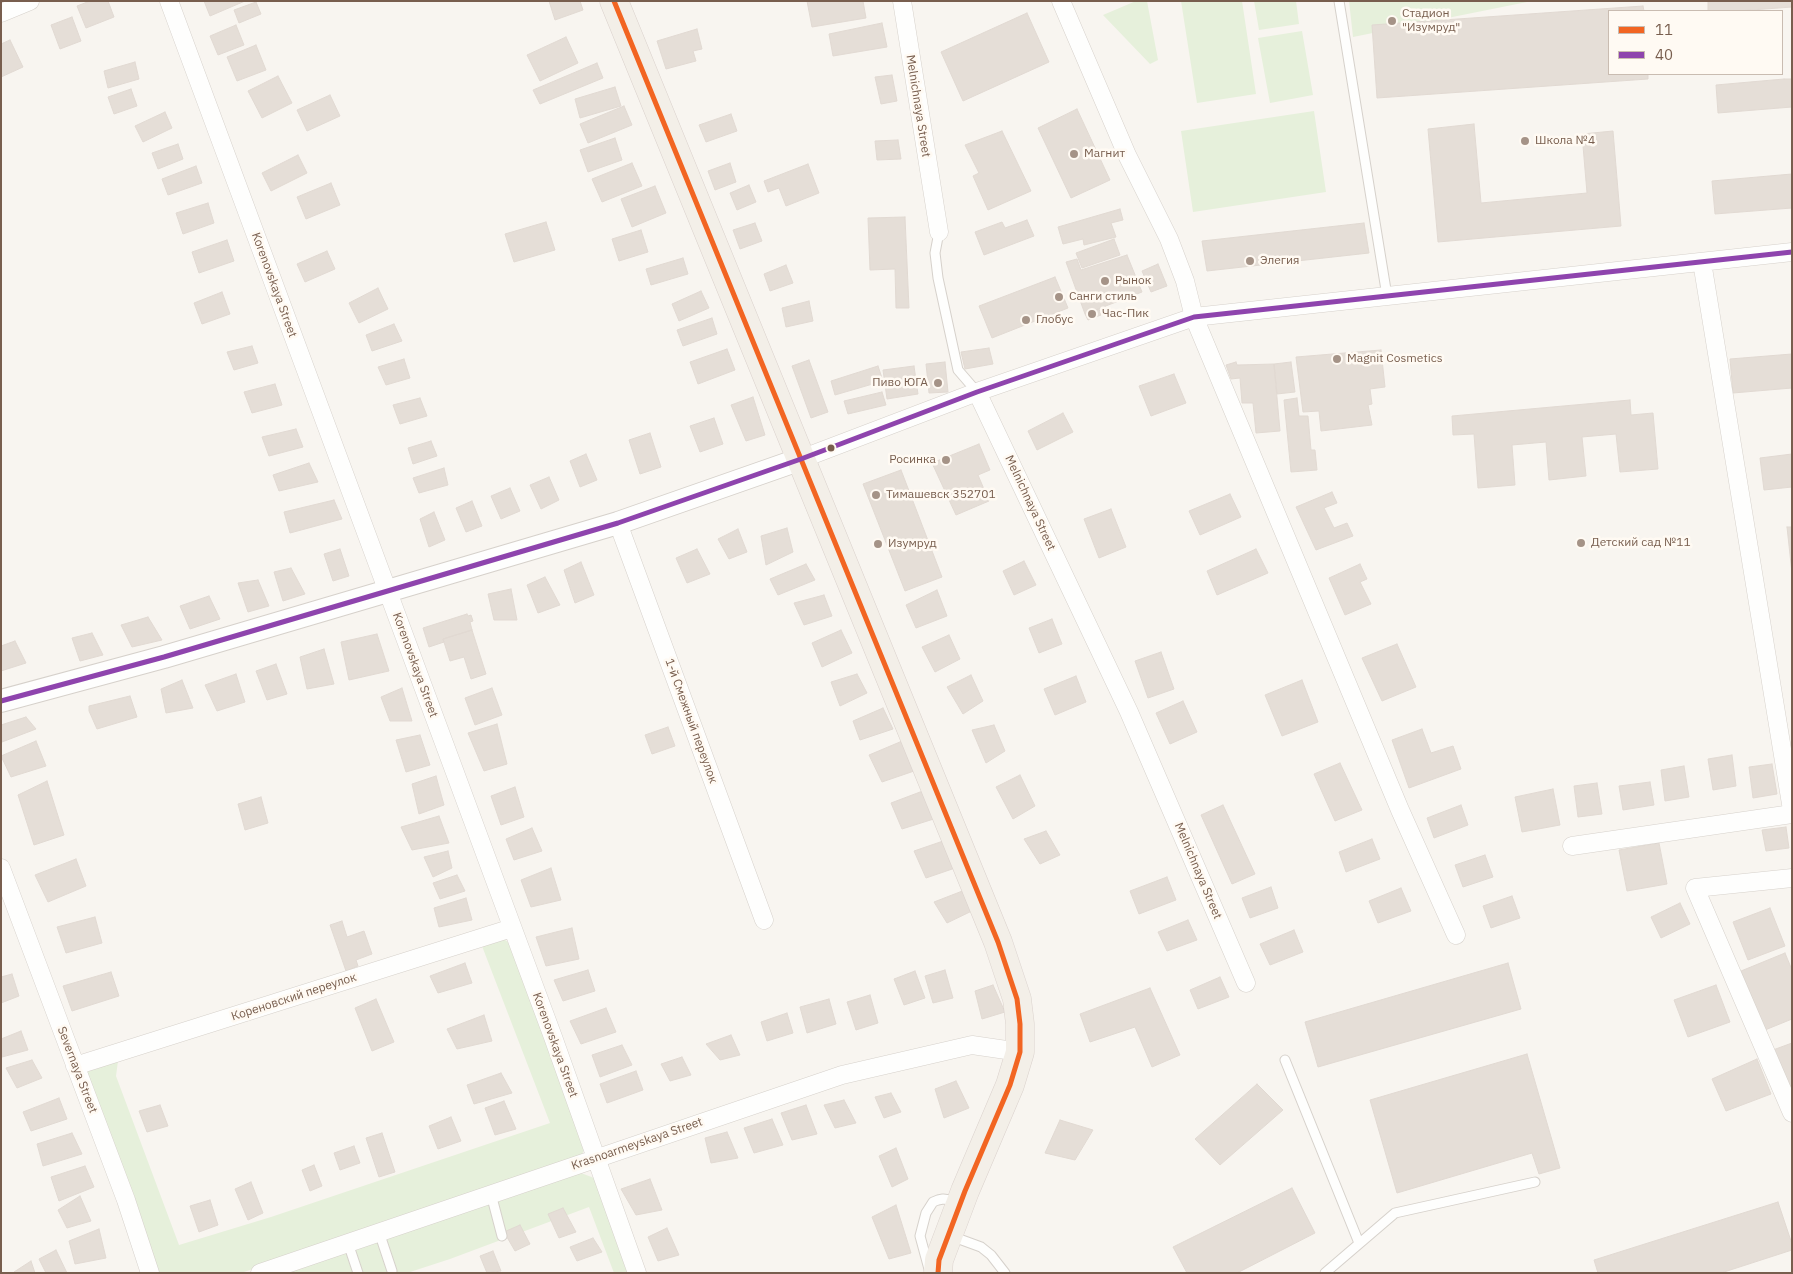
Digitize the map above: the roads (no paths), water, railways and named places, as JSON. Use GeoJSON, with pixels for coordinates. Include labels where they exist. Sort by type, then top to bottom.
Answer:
{"type":"FeatureCollection","features":[{"type":"Feature","properties":{"kind":"main road"},"geometry":{"type":"LineString","coordinates":[[614,1],[998,942],[1017,999],[1020,1024],[1020,1052],[1010,1086],[948,1235],[939,1260],[938,1273]]}},
{"type":"Feature","properties":{"kind":"street"},"geometry":{"type":"LineString","coordinates":[[1,13],[30,1]]}},
{"type":"Feature","properties":{"kind":"street","name":"Korenovskaya Street"},"geometry":{"type":"LineString","coordinates":[[170,1],[512,928],[637,1273]]}},
{"type":"Feature","properties":{"kind":"street","name":"Melnichnaya Street"},"geometry":{"type":"LineString","coordinates":[[902,1],[939,232]]}},
{"type":"Feature","properties":{"kind":"street"},"geometry":{"type":"LineString","coordinates":[[1061,1],[1127,155],[1169,239],[1185,281],[1194,317],[1396,800],[1456,935]]}},
{"type":"Feature","properties":{"kind":"street"},"geometry":{"type":"LineString","coordinates":[[1,701],[164,657],[618,523],[801,459],[977,392],[1194,317],[1792,252]]}},
{"type":"Feature","properties":{"kind":"street"},"geometry":{"type":"LineString","coordinates":[[1572,846],[1792,812],[1702,262]]}},
{"type":"Feature","properties":{"kind":"street","name":"Melnichnaya Street"},"geometry":{"type":"LineString","coordinates":[[977,392],[1129,712],[1246,983]]}},
{"type":"Feature","properties":{"kind":"street","name":"1-й Смежный переулок"},"geometry":{"type":"LineString","coordinates":[[618,523],[764,920]]}},
{"type":"Feature","properties":{"kind":"street","name":"Severnaya Street"},"geometry":{"type":"LineString","coordinates":[[1,868],[126,1200],[150,1273]]}},
{"type":"Feature","properties":{"kind":"street"},"geometry":{"type":"LineString","coordinates":[[1792,878],[1695,888],[1792,1113]]}},
{"type":"Feature","properties":{"kind":"street","name":"Кореновский переулок"},"geometry":{"type":"LineString","coordinates":[[75,1066],[512,928]]}},
{"type":"Feature","properties":{"kind":"street","name":"Krasnoarmeyskaya Street"},"geometry":{"type":"LineString","coordinates":[[260,1273],[842,1075],[972,1045],[1020,1052]]}},
{"type":"Feature","properties":{"kind":"lane"},"geometry":{"type":"LineString","coordinates":[[1339,1],[1387,296]]}},
{"type":"Feature","properties":{"kind":"lane","name":"Melnichnaya Street"},"geometry":{"type":"LineString","coordinates":[[939,232],[935,253],[938,278],[958,370],[977,392]]}},
{"type":"Feature","properties":{"kind":"lane"},"geometry":{"type":"LineString","coordinates":[[1285,1060],[1359,1243]]}},
{"type":"Feature","properties":{"kind":"lane"},"geometry":{"type":"LineString","coordinates":[[1325,1273],[1395,1214],[1535,1182]]}},
{"type":"Feature","properties":{"kind":"lane"},"geometry":{"type":"LineString","coordinates":[[491,1194],[502,1236]]}},
{"type":"Feature","properties":{"kind":"lane"},"geometry":{"type":"LineString","coordinates":[[931,1273],[920,1242],[920,1230],[926,1214],[933,1202],[938,1200],[961,1202]]}},
{"type":"Feature","properties":{"kind":"lane"},"geometry":{"type":"LineString","coordinates":[[378,1232],[392,1272]]}},
{"type":"Feature","properties":{"kind":"lane"},"geometry":{"type":"LineString","coordinates":[[948,1235],[981,1247],[991,1255],[1005,1273]]}},
{"type":"Feature","properties":{"kind":"lane"},"geometry":{"type":"LineString","coordinates":[[348,1243],[358,1273]]}},
{"type":"Feature","properties":{"kind":"place","name":"Стадион \"Изумруд\""},"geometry":{"type":"Point","coordinates":[1392,21]}},
{"type":"Feature","properties":{"kind":"place","name":"Школа №4"},"geometry":{"type":"Point","coordinates":[1525,141]}},
{"type":"Feature","properties":{"kind":"place","name":"Магнит"},"geometry":{"type":"Point","coordinates":[1074,154]}},
{"type":"Feature","properties":{"kind":"place","name":"Элегия"},"geometry":{"type":"Point","coordinates":[1250,261]}},
{"type":"Feature","properties":{"kind":"place","name":"Рынок"},"geometry":{"type":"Point","coordinates":[1105,281]}},
{"type":"Feature","properties":{"kind":"place","name":"Санги стиль"},"geometry":{"type":"Point","coordinates":[1059,297]}},
{"type":"Feature","properties":{"kind":"place","name":"Час-Пик"},"geometry":{"type":"Point","coordinates":[1092,314]}},
{"type":"Feature","properties":{"kind":"place","name":"Глобус"},"geometry":{"type":"Point","coordinates":[1026,320]}},
{"type":"Feature","properties":{"kind":"place","name":"Magnit Cosmetics"},"geometry":{"type":"Point","coordinates":[1337,359]}},
{"type":"Feature","properties":{"kind":"place","name":"Пиво ЮГА"},"geometry":{"type":"Point","coordinates":[938,383]}},
{"type":"Feature","properties":{"kind":"place","name":"Росинка"},"geometry":{"type":"Point","coordinates":[946,460]}},
{"type":"Feature","properties":{"kind":"place","name":"Тимашевск 352701"},"geometry":{"type":"Point","coordinates":[876,495]}},
{"type":"Feature","properties":{"kind":"place","name":"Детский сад №11"},"geometry":{"type":"Point","coordinates":[1581,543]}},
{"type":"Feature","properties":{"kind":"place","name":"Изумруд"},"geometry":{"type":"Point","coordinates":[878,544]}}]}
